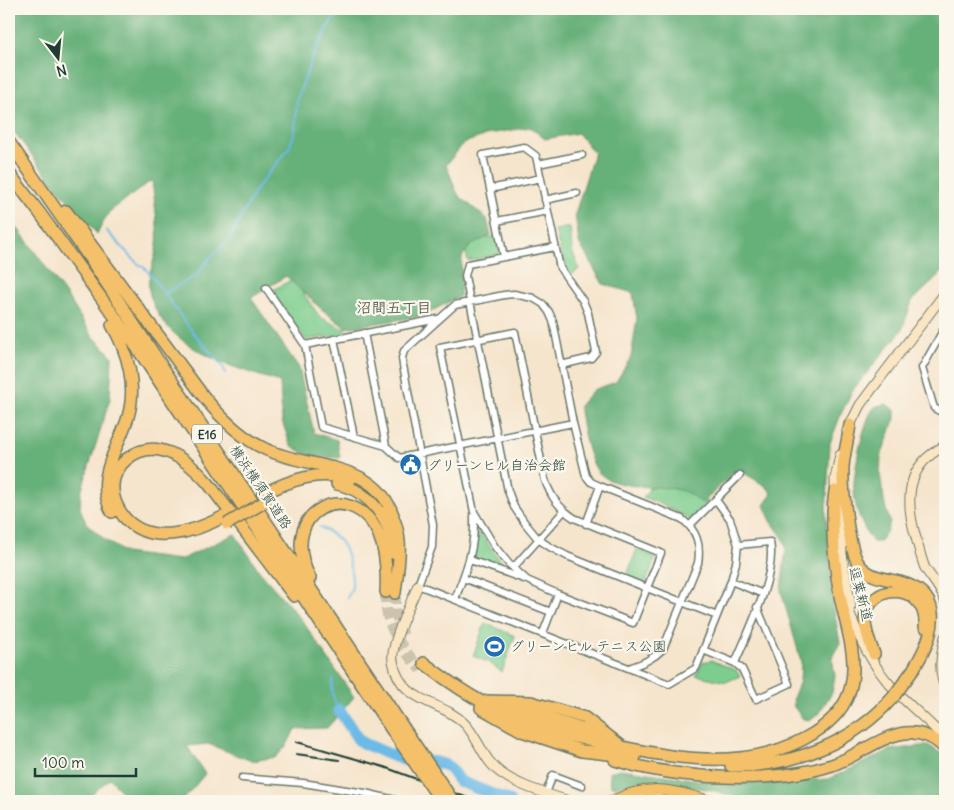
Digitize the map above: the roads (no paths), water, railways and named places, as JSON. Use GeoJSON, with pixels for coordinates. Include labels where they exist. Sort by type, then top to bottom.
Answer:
{"type":"FeatureCollection","features":[{"type":"Feature","properties":{"kind":"highway"},"geometry":{"type":"LineString","coordinates":[[9,141],[84,234],[204,397],[229,424],[249,441],[274,453],[341,470],[368,482],[386,499],[398,531],[400,548],[391,592],[386,579],[379,536],[374,526],[364,514],[352,507],[338,504],[326,506],[314,513],[306,523],[301,536],[301,552],[305,568],[316,590],[398,730]]}},
{"type":"Feature","properties":{"kind":"highway","name":"横浜横須賀道路"},"geometry":{"type":"LineString","coordinates":[[9,141],[83,249],[398,730],[440,801]]}},
{"type":"Feature","properties":{"kind":"highway"},"geometry":{"type":"LineString","coordinates":[[9,174],[108,318],[120,337],[125,352],[131,378],[131,400],[128,418],[105,482],[106,497],[117,520],[134,534],[144,538],[159,541],[185,540],[203,535],[266,497],[282,485],[318,476],[337,477],[354,482],[369,490],[393,515]]}},
{"type":"Feature","properties":{"kind":"highway","name":"横浜横須賀道路"},"geometry":{"type":"LineString","coordinates":[[9,174],[39,212],[131,339],[357,678],[453,801]]}},
{"type":"Feature","properties":{"kind":"highway"},"geometry":{"type":"LineString","coordinates":[[850,425],[843,466],[843,489],[853,552],[865,571],[880,578],[910,586],[920,591],[925,597],[932,610],[933,628],[929,640],[919,654]]}},
{"type":"Feature","properties":{"kind":"highway"},"geometry":{"type":"LineString","coordinates":[[225,520],[197,530],[178,534],[161,534],[146,531],[126,519],[116,505],[113,491],[114,478],[128,458],[137,452],[150,449],[162,450],[176,455],[194,468],[224,502],[357,678]]}},
{"type":"Feature","properties":{"kind":"highway"},"geometry":{"type":"LineString","coordinates":[[266,497],[321,483],[346,486],[362,495],[379,510],[389,531],[392,550],[390,568],[386,579]]}},
{"type":"Feature","properties":{"kind":"highway"},"geometry":{"type":"LineString","coordinates":[[741,758],[786,746],[813,734],[824,727],[840,710],[850,691],[853,662],[850,636],[837,574],[832,509],[835,491]]}},
{"type":"Feature","properties":{"kind":"highway"},"geometry":{"type":"LineString","coordinates":[[874,654],[867,634],[866,613],[868,607],[878,597],[894,591],[902,591],[909,594],[919,602],[923,610],[925,628],[919,654],[913,670],[876,714],[846,736],[811,753],[782,761],[754,765],[717,766],[582,751],[522,731],[496,709],[443,677],[422,667],[456,694],[496,709],[543,728],[618,747],[678,756],[741,758],[778,756],[820,743],[853,724],[892,694]]}},
{"type":"Feature","properties":{"kind":"highway"},"geometry":{"type":"LineString","coordinates":[[496,709],[514,702],[531,702],[576,715],[585,718],[600,729],[618,747]]}},
{"type":"Feature","properties":{"kind":"highway"},"geometry":{"type":"LineString","coordinates":[[496,709],[591,732],[618,747]]}},
{"type":"Feature","properties":{"kind":"highway"},"geometry":{"type":"LineString","coordinates":[[599,754],[631,765],[680,773],[718,776],[770,776],[800,773],[830,766],[850,758],[891,736],[902,733],[918,733],[931,738],[945,749]]}},
{"type":"Feature","properties":{"kind":"main road"},"geometry":{"type":"LineString","coordinates":[[612,801],[635,792],[663,789],[708,801]]}},
{"type":"Feature","properties":{"kind":"street"},"geometry":{"type":"LineString","coordinates":[[504,257],[483,155],[524,147],[536,156],[560,268],[583,301],[588,313],[596,352],[591,358],[561,365]]}},
{"type":"Feature","properties":{"kind":"street"},"geometry":{"type":"LineString","coordinates":[[538,164],[582,155]]}},
{"type":"Feature","properties":{"kind":"street"},"geometry":{"type":"LineString","coordinates":[[490,188],[541,178]]}},
{"type":"Feature","properties":{"kind":"street"},"geometry":{"type":"LineString","coordinates":[[545,200],[577,193]]}},
{"type":"Feature","properties":{"kind":"street"},"geometry":{"type":"LineString","coordinates":[[497,221],[548,211]]}},
{"type":"Feature","properties":{"kind":"street"},"geometry":{"type":"LineString","coordinates":[[555,247],[468,264],[465,276],[508,491],[514,507],[524,523],[538,539],[567,556],[717,616]]}},
{"type":"Feature","properties":{"kind":"street"},"geometry":{"type":"LineString","coordinates":[[266,288],[305,345],[321,427],[386,446],[399,458],[573,424]]}},
{"type":"Feature","properties":{"kind":"street","name":"逗葉新道"},"geometry":{"type":"LineString","coordinates":[[945,293],[860,405],[840,452],[835,491],[840,574],[845,598],[858,635],[881,675],[945,739]]}},
{"type":"Feature","properties":{"kind":"street"},"geometry":{"type":"LineString","coordinates":[[568,801],[520,783],[500,773],[486,758],[463,722],[453,714],[419,698],[408,689],[400,678],[394,664],[393,649],[428,559],[434,536],[434,525],[402,358],[404,351],[409,345],[455,305],[514,294],[534,298],[543,304],[553,322],[583,469],[591,482],[682,519],[690,526],[699,543],[698,563],[663,649],[655,657],[629,668]]}},
{"type":"Feature","properties":{"kind":"street"},"geometry":{"type":"LineString","coordinates":[[305,345],[439,319]]}},
{"type":"Feature","properties":{"kind":"street"},"geometry":{"type":"LineString","coordinates":[[945,327],[922,368],[934,408],[945,414]]}},
{"type":"Feature","properties":{"kind":"street"},"geometry":{"type":"LineString","coordinates":[[455,599],[470,560],[474,536],[474,512],[440,347],[515,332],[545,480],[555,502],[564,511],[586,524],[661,553],[633,623],[527,580],[470,560]]}},
{"type":"Feature","properties":{"kind":"street"},"geometry":{"type":"LineString","coordinates":[[364,334],[386,446]]}},
{"type":"Feature","properties":{"kind":"street"},"geometry":{"type":"LineString","coordinates":[[334,339],[354,437]]}},
{"type":"Feature","properties":{"kind":"street","name":"逗葉新道"},"geometry":{"type":"LineString","coordinates":[[850,425],[843,452],[839,482],[842,554],[851,606],[862,633],[874,654],[898,686],[945,731]]}},
{"type":"Feature","properties":{"kind":"street"},"geometry":{"type":"LineString","coordinates":[[945,446],[937,450],[926,460],[917,472],[911,484],[908,499],[909,511],[925,567],[937,584],[945,601]]}},
{"type":"Feature","properties":{"kind":"street"},"geometry":{"type":"LineString","coordinates":[[690,526],[740,475]]}},
{"type":"Feature","properties":{"kind":"street"},"geometry":{"type":"LineString","coordinates":[[586,524],[600,486]]}},
{"type":"Feature","properties":{"kind":"street"},"geometry":{"type":"LineString","coordinates":[[418,585],[669,684],[696,668],[731,581],[736,563],[738,545],[730,519],[716,500]]}},
{"type":"Feature","properties":{"kind":"street"},"geometry":{"type":"LineString","coordinates":[[513,568],[564,511]]}},
{"type":"Feature","properties":{"kind":"street"},"geometry":{"type":"LineString","coordinates":[[474,512],[495,547],[513,568],[527,580]]}},
{"type":"Feature","properties":{"kind":"street"},"geometry":{"type":"LineString","coordinates":[[735,663],[768,582],[772,550],[770,542],[738,545]]}},
{"type":"Feature","properties":{"kind":"street"},"geometry":{"type":"LineString","coordinates":[[463,578],[551,612]]}},
{"type":"Feature","properties":{"kind":"street"},"geometry":{"type":"LineString","coordinates":[[731,581],[763,594]]}},
{"type":"Feature","properties":{"kind":"street"},"geometry":{"type":"LineString","coordinates":[[543,634],[558,594]]}},
{"type":"Feature","properties":{"kind":"street"},"geometry":{"type":"LineString","coordinates":[[704,650],[735,663],[742,669],[756,699],[789,684],[757,607]]}},
{"type":"Feature","properties":{"kind":"street"},"geometry":{"type":"LineString","coordinates":[[945,637],[940,668],[945,687]]}},
{"type":"Feature","properties":{"kind":"street"},"geometry":{"type":"LineString","coordinates":[[546,793],[553,775],[582,786]]}},
{"type":"Feature","properties":{"kind":"street"},"geometry":{"type":"LineString","coordinates":[[242,778],[303,782],[399,801]]}},
{"type":"Feature","properties":{"kind":"street"},"geometry":{"type":"LineString","coordinates":[[635,792],[641,800],[658,798],[681,801]]}},
{"type":"Feature","properties":{"kind":"waterway"},"geometry":{"type":"LineString","coordinates":[[164,294],[197,275],[208,260],[230,238],[256,189],[289,148],[295,131],[297,99],[315,51],[332,20],[350,9]]}},
{"type":"Feature","properties":{"kind":"waterway"},"geometry":{"type":"LineString","coordinates":[[106,230],[136,262],[147,270],[192,331],[224,368],[225,374]]}},
{"type":"Feature","properties":{"kind":"waterway"},"geometry":{"type":"LineString","coordinates":[[320,527],[338,539],[346,553],[350,565],[352,583],[352,588],[347,598]]}},
{"type":"Feature","properties":{"kind":"waterway"},"geometry":{"type":"LineString","coordinates":[[333,679],[333,695],[339,710]]}},
{"type":"Feature","properties":{"kind":"waterway"},"geometry":{"type":"LineString","coordinates":[[339,710],[358,739],[363,743],[405,760],[434,762],[445,765],[449,767],[459,781],[509,801]]}},
{"type":"Feature","properties":{"kind":"tunnel"},"geometry":{"type":"LineString","coordinates":[[386,592],[387,614],[390,625],[400,644],[421,670]]}},
{"type":"Feature","properties":{"kind":"tunnel"},"geometry":{"type":"LineString","coordinates":[[395,593],[396,614],[403,635]]}},
{"type":"Feature","properties":{"kind":"railway"},"geometry":{"type":"LineString","coordinates":[[297,742],[384,767],[476,801]]}},
{"type":"Feature","properties":{"kind":"railway"},"geometry":{"type":"LineString","coordinates":[[296,754],[339,760]]}},
{"type":"Feature","properties":{"kind":"place","name":"グリーンヒル自治会館"},"geometry":{"type":"Point","coordinates":[411,465]}},
{"type":"Feature","properties":{"kind":"place","name":"グリーンヒル テニス公園"},"geometry":{"type":"Point","coordinates":[494,646]}},
{"type":"Feature","properties":{"kind":"district","name":"沼間五丁目"},"geometry":{"type":"Point","coordinates":[394,307]}}]}
